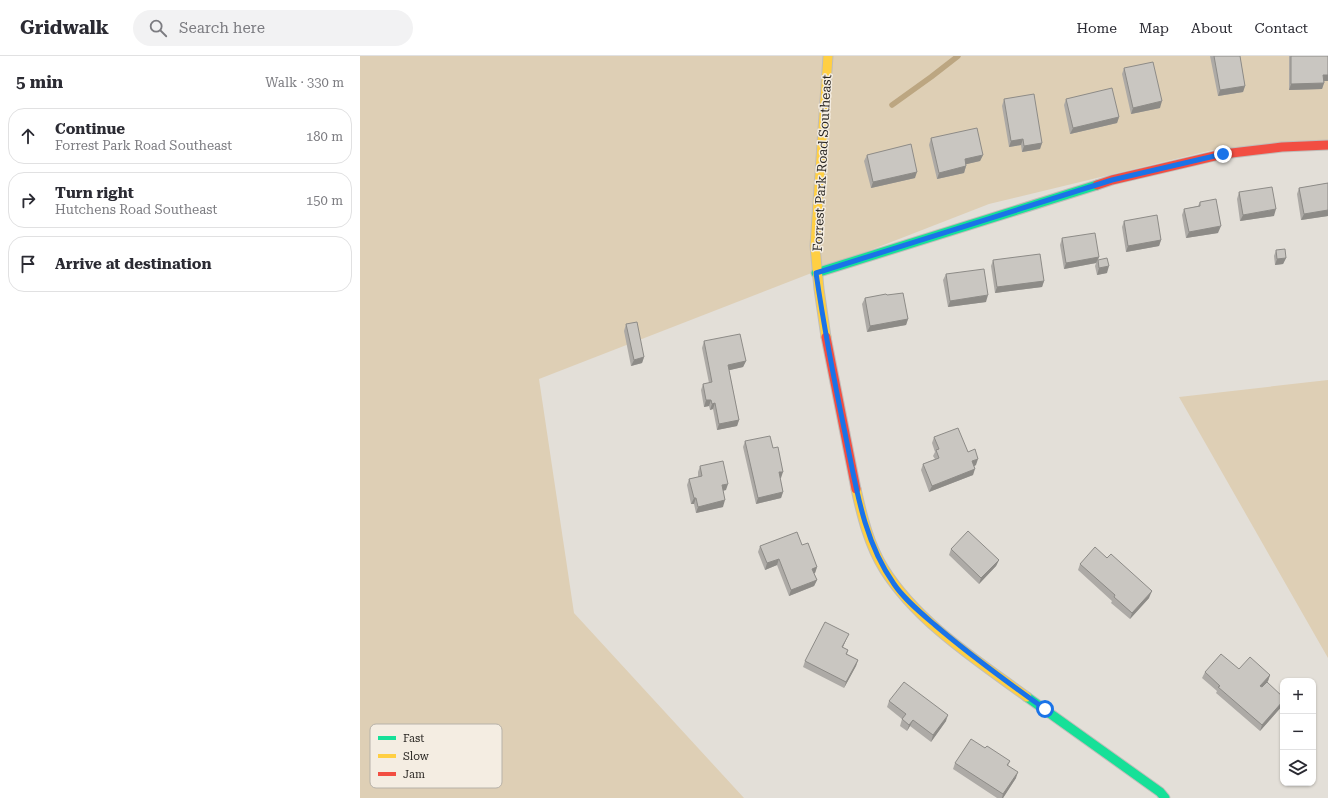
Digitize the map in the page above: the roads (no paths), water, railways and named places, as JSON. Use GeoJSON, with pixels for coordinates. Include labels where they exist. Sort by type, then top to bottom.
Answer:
{"type":"FeatureCollection","features":[{"type":"Feature","properties":{"kind":"street","name":"Forrest Park Road Southeast"},"geometry":{"type":"LineString","coordinates":[[828,56],[815,246],[816,273],[825,334],[861,510],[866,530],[879,560],[895,585],[922,614],[962,649],[1160,792],[1166,798]]}},
{"type":"Feature","properties":{"kind":"street"},"geometry":{"type":"LineString","coordinates":[[816,273],[1112,180],[1223,154],[1282,147],[1328,145]]}},
{"type":"Feature","properties":{"kind":"waterway"},"geometry":{"type":"LineString","coordinates":[[892,105],[958,56]]}}]}
